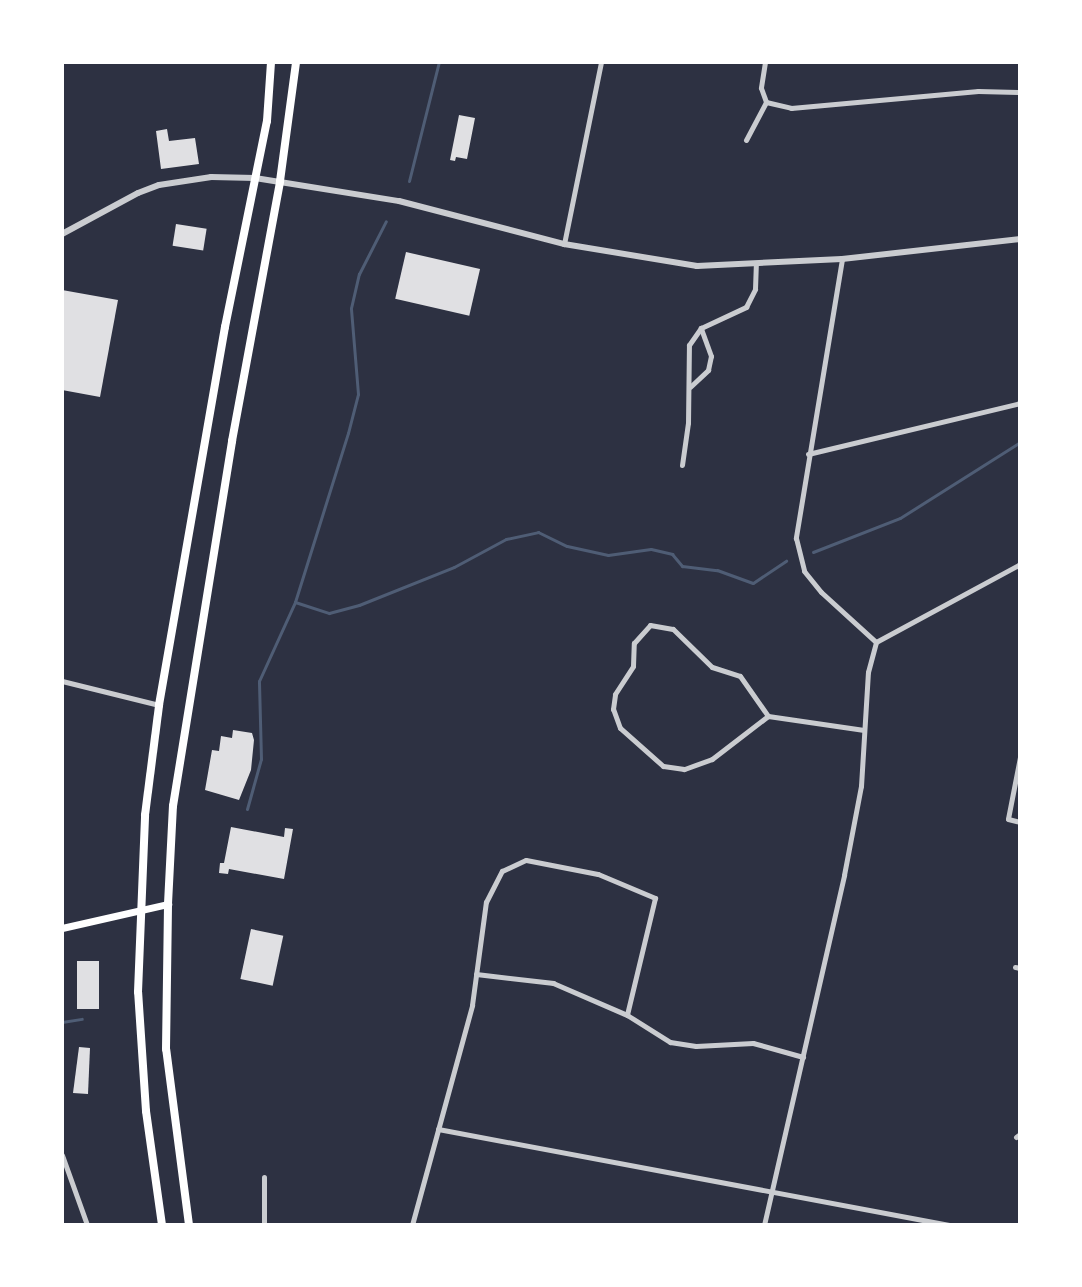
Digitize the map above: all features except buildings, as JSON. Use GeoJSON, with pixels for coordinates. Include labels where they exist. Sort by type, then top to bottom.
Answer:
{"type":"FeatureCollection","features":[{"type":"Feature","properties":{"kind":"main road"},"geometry":{"type":"LineString","coordinates":[[162,1225],[144,1083],[138,992],[145,815],[159,705],[267,121],[271,62]]}},
{"type":"Feature","properties":{"kind":"main road"},"geometry":{"type":"LineString","coordinates":[[189,1225],[166,1049],[173,806],[280,181],[296,62]]}},
{"type":"Feature","properties":{"kind":"main road"},"geometry":{"type":"LineString","coordinates":[[62,928],[168,904]]}},
{"type":"Feature","properties":{"kind":"street"},"geometry":{"type":"LineString","coordinates":[[564,244],[601,62]]}},
{"type":"Feature","properties":{"kind":"street"},"geometry":{"type":"LineString","coordinates":[[746,140],[766,102],[761,88],[765,62]]}},
{"type":"Feature","properties":{"kind":"street"},"geometry":{"type":"LineString","coordinates":[[766,102],[791,108],[978,91],[1020,92]]}},
{"type":"Feature","properties":{"kind":"street"},"geometry":{"type":"LineString","coordinates":[[62,234],[159,185],[211,177],[280,181],[399,201],[564,244],[664,263],[722,268],[842,259],[1020,239]]}},
{"type":"Feature","properties":{"kind":"street"},"geometry":{"type":"LineString","coordinates":[[842,259],[796,538],[804,571],[821,592],[876,642]]}},
{"type":"Feature","properties":{"kind":"street"},"geometry":{"type":"LineString","coordinates":[[682,465],[690,387],[686,367],[689,345],[701,328],[746,307],[755,289],[756,265]]}},
{"type":"Feature","properties":{"kind":"street"},"geometry":{"type":"LineString","coordinates":[[690,387],[708,370],[711,356],[701,328]]}},
{"type":"Feature","properties":{"kind":"street"},"geometry":{"type":"LineString","coordinates":[[808,454],[1020,403]]}},
{"type":"Feature","properties":{"kind":"street"},"geometry":{"type":"LineString","coordinates":[[764,1225],[850,845],[861,786],[868,672],[876,642],[1020,564]]}},
{"type":"Feature","properties":{"kind":"street"},"geometry":{"type":"LineString","coordinates":[[768,716],[740,676],[712,667],[673,629],[650,625],[634,643],[633,666],[615,694],[613,709],[620,728],[663,766],[684,769],[712,759],[768,716],[864,730]]}},
{"type":"Feature","properties":{"kind":"street"},"geometry":{"type":"LineString","coordinates":[[62,681],[159,705]]}},
{"type":"Feature","properties":{"kind":"street"},"geometry":{"type":"LineString","coordinates":[[1020,757],[1008,819],[1020,822]]}},
{"type":"Feature","properties":{"kind":"street"},"geometry":{"type":"LineString","coordinates":[[412,1225],[472,1005],[486,902],[502,871],[526,860],[598,874],[655,898],[627,1015]]}},
{"type":"Feature","properties":{"kind":"street"},"geometry":{"type":"LineString","coordinates":[[476,974],[553,983],[627,1015],[670,1042],[696,1046],[753,1043],[803,1057]]}},
{"type":"Feature","properties":{"kind":"street"},"geometry":{"type":"LineString","coordinates":[[438,1129],[949,1225]]}},
{"type":"Feature","properties":{"kind":"street"},"geometry":{"type":"LineString","coordinates":[[62,1155],[87,1225]]}},
{"type":"Feature","properties":{"kind":"street"},"geometry":{"type":"LineString","coordinates":[[264,1177],[264,1225]]}},
{"type":"Feature","properties":{"kind":"waterway"},"geometry":{"type":"LineString","coordinates":[[409,181],[439,62]]}},
{"type":"Feature","properties":{"kind":"waterway"},"geometry":{"type":"LineString","coordinates":[[247,809],[261,759],[259,681],[295,602],[348,433],[358,394],[351,308],[359,274],[386,221]]}},
{"type":"Feature","properties":{"kind":"waterway"},"geometry":{"type":"LineString","coordinates":[[813,552],[900,518],[1020,442]]}},
{"type":"Feature","properties":{"kind":"waterway"},"geometry":{"type":"LineString","coordinates":[[295,602],[329,613],[359,605],[454,567],[506,539],[538,532],[567,546],[608,555],[651,549],[672,554],[682,566],[717,570],[753,583],[786,561]]}},
{"type":"Feature","properties":{"kind":"waterway"},"geometry":{"type":"LineString","coordinates":[[62,1022],[82,1019]]}}]}
